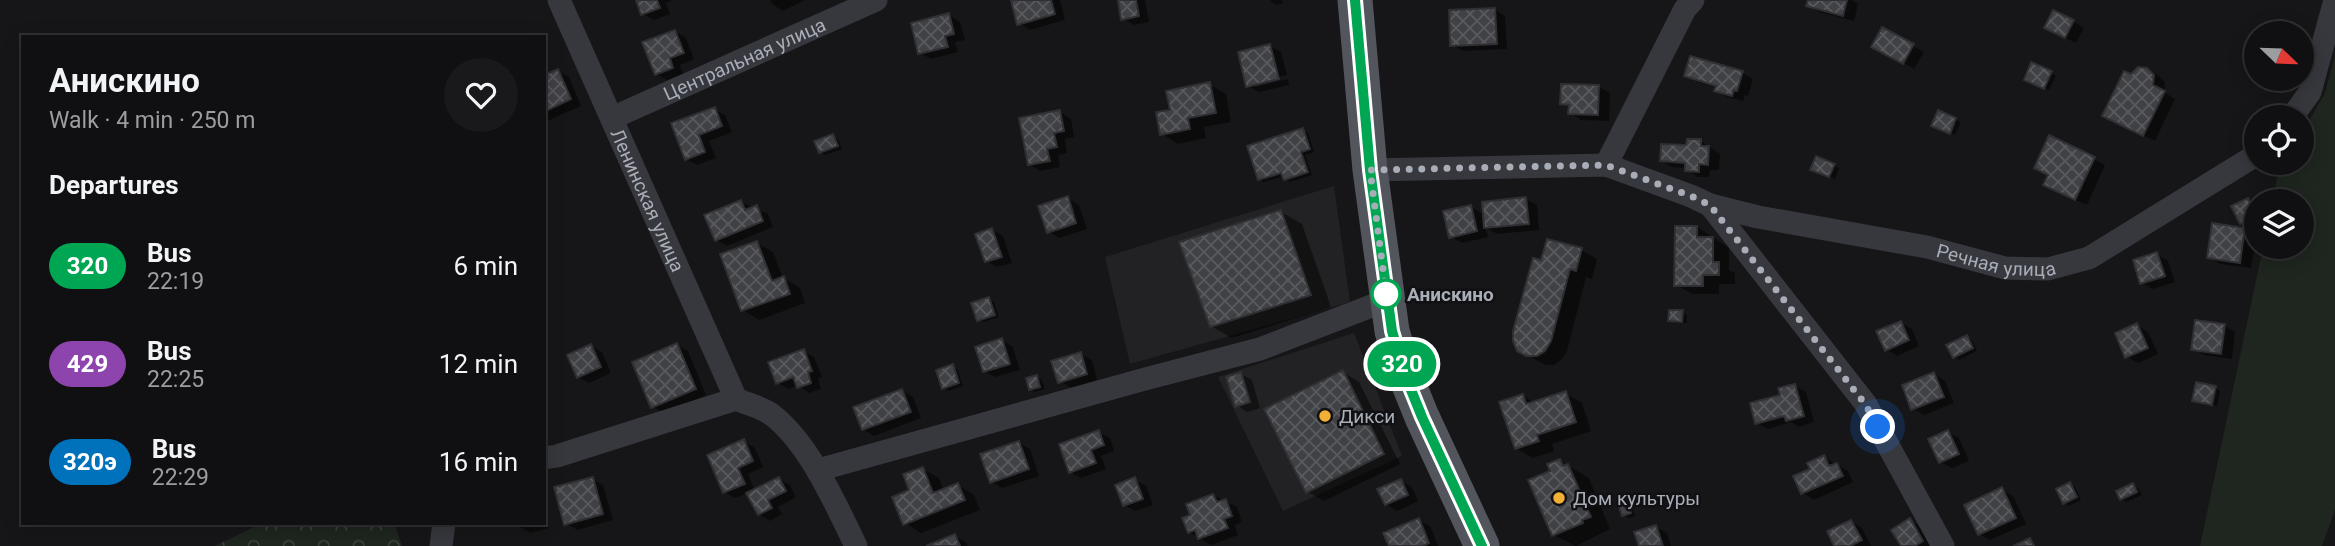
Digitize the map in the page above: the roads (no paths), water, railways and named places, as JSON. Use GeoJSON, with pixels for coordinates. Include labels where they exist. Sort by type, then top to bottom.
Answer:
{"type":"FeatureCollection","features":[{"type":"Feature","properties":{"kind":"main road"},"geometry":{"type":"LineString","coordinates":[[1355,0],[1370,170],[1392,331],[1405,375],[1422,417],[1482,546]]}},
{"type":"Feature","properties":{"kind":"street","name":"Ленинская улица"},"geometry":{"type":"LineString","coordinates":[[559,0],[736,399]]}},
{"type":"Feature","properties":{"kind":"street"},"geometry":{"type":"LineString","coordinates":[[1370,170],[1606,165],[1685,9],[1693,0]]}},
{"type":"Feature","properties":{"kind":"street"},"geometry":{"type":"LineString","coordinates":[[2301,105],[2310,92],[2335,0]]}},
{"type":"Feature","properties":{"kind":"street","name":"Центральная улица"},"geometry":{"type":"LineString","coordinates":[[612,118],[861,2]]}},
{"type":"Feature","properties":{"kind":"street","name":"Речная улица"},"geometry":{"type":"LineString","coordinates":[[1606,165],[1710,205],[1758,217],[1927,247],[2004,268],[2048,269],[2089,258],[2244,162]]}},
{"type":"Feature","properties":{"kind":"street"},"geometry":{"type":"LineString","coordinates":[[1710,205],[1865,404],[1943,546]]}},
{"type":"Feature","properties":{"kind":"street"},"geometry":{"type":"LineString","coordinates":[[818,470],[1261,349],[1387,300]]}},
{"type":"Feature","properties":{"kind":"street"},"geometry":{"type":"LineString","coordinates":[[546,458],[736,399],[770,414],[818,470],[856,546]]}},
{"type":"Feature","properties":{"kind":"street"},"geometry":{"type":"LineString","coordinates":[[441,546],[444,525]]}},
{"type":"Feature","properties":{"kind":"place","name":"Анискино"},"geometry":{"type":"Point","coordinates":[1386,294]}},
{"type":"Feature","properties":{"kind":"place","name":"Дикси"},"geometry":{"type":"Point","coordinates":[1325,416]}},
{"type":"Feature","properties":{"kind":"place","name":"Дом культуры"},"geometry":{"type":"Point","coordinates":[1559,498]}}]}
